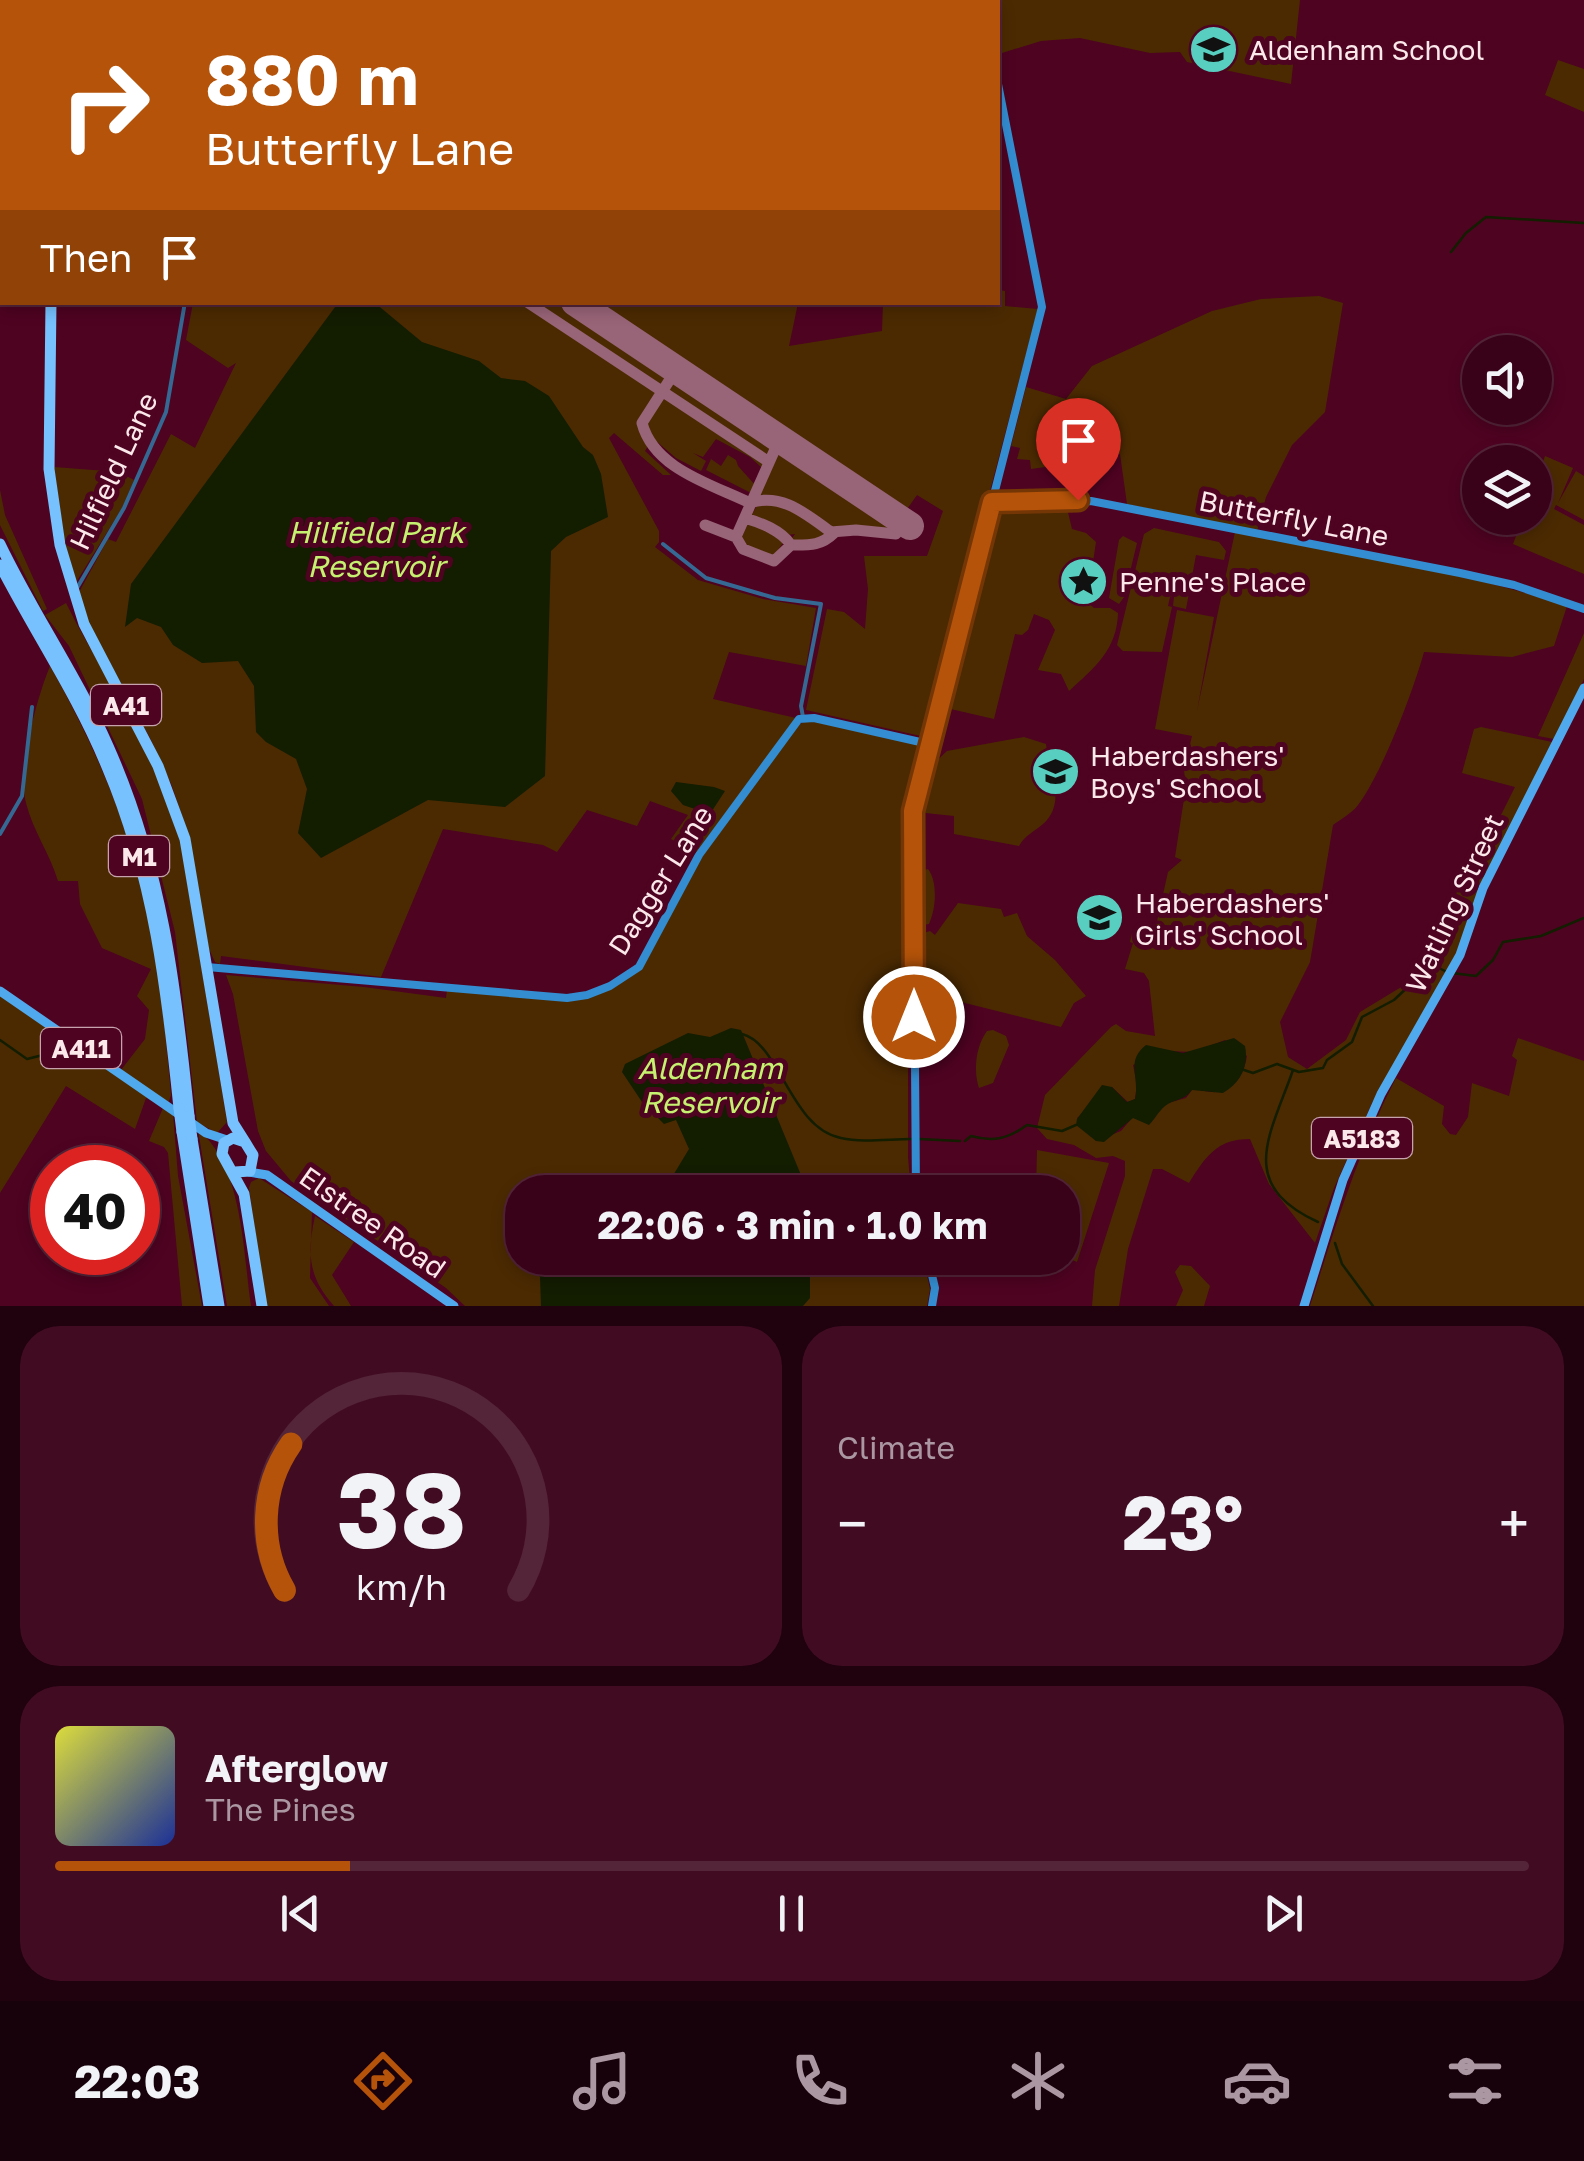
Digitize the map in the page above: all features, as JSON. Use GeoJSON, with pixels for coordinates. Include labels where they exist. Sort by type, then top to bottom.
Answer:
{"type":"FeatureCollection","features":[{"type":"Feature","properties":{"kind":"highway","name":"A41"},"geometry":{"type":"LineString","coordinates":[[51,305],[49,469],[60,545],[72,590],[96,650],[141,730],[185,839],[233,1122],[244,1142]]}},
{"type":"Feature","properties":{"kind":"highway","name":"M1"},"geometry":{"type":"LineString","coordinates":[[0,544],[89,705],[138,822],[169,943],[184,1112]]}},
{"type":"Feature","properties":{"kind":"highway","name":"M1"},"geometry":{"type":"LineString","coordinates":[[0,566],[81,710],[136,844],[164,966],[209,1306]]}},
{"type":"Feature","properties":{"kind":"highway","name":"A41"},"geometry":{"type":"LineString","coordinates":[[228,1139],[233,1122]]}},
{"type":"Feature","properties":{"kind":"highway","name":"M1"},"geometry":{"type":"LineString","coordinates":[[187,1136],[218,1306]]}},
{"type":"Feature","properties":{"kind":"highway"},"geometry":{"type":"LineString","coordinates":[[244,1172],[222,1154],[228,1139],[244,1142],[253,1156],[244,1172],[244,1194],[262,1306]]}},
{"type":"Feature","properties":{"kind":"main road","name":"Watling Street"},"geometry":{"type":"LineString","coordinates":[[1304,1306],[1343,1180],[1381,1094],[1456,963],[1483,888],[1584,688]]}},
{"type":"Feature","properties":{"kind":"main road","name":"A411"},"geometry":{"type":"LineString","coordinates":[[0,991],[206,1133],[222,1154]]}},
{"type":"Feature","properties":{"kind":"main road","name":"A411"},"geometry":{"type":"LineString","coordinates":[[206,1133],[228,1139]]}},
{"type":"Feature","properties":{"kind":"main road","name":"Elstree Road"},"geometry":{"type":"LineString","coordinates":[[253,1156],[267,1176],[454,1306]]}},
{"type":"Feature","properties":{"kind":"main road","name":"Elstree Road"},"geometry":{"type":"LineString","coordinates":[[244,1172],[267,1176]]}},
{"type":"Feature","properties":{"kind":"street"},"geometry":{"type":"LineString","coordinates":[[916,1175],[913,811],[1042,307],[1000,94]]}},
{"type":"Feature","properties":{"kind":"street","name":"Hilfield Lane"},"geometry":{"type":"LineString","coordinates":[[72,590],[79,587],[124,508],[166,412],[184,305]]}},
{"type":"Feature","properties":{"kind":"street","name":"Butterfly Lane"},"geometry":{"type":"LineString","coordinates":[[992,502],[1091,500],[1460,573],[1514,585],[1584,609]]}},
{"type":"Feature","properties":{"kind":"street"},"geometry":{"type":"LineString","coordinates":[[663,544],[706,578],[775,598],[821,604],[803,717],[929,744]]}},
{"type":"Feature","properties":{"kind":"street"},"geometry":{"type":"LineString","coordinates":[[0,834],[22,796],[32,707]]}},
{"type":"Feature","properties":{"kind":"street","name":"Dagger Lane"},"geometry":{"type":"LineString","coordinates":[[208,966],[567,998],[599,991],[620,981],[645,958],[706,846],[789,730],[803,717]]}},
{"type":"Feature","properties":{"kind":"street"},"geometry":{"type":"LineString","coordinates":[[932,1275],[935,1288],[932,1306]]}},
{"type":"Feature","properties":{"kind":"shaded area","name":"Aldenham School"},"geometry":{"type":"Polygon","coordinates":[[[1000,0],[1300,0],[1291,84],[1187,62],[1180,52],[1150,53],[1080,38],[1041,41],[1002,53],[1000,0]]]}},
{"type":"Feature","properties":{"kind":"shaded area"},"geometry":{"type":"Polygon","coordinates":[[[1558,60],[1584,69],[1584,112],[1545,95],[1558,60]]]}},
{"type":"Feature","properties":{"kind":"shaded area"},"geometry":{"type":"Polygon","coordinates":[[[1000,290],[1005,291],[1005,306],[1038,309],[925,737],[806,710],[827,609],[844,612],[865,629],[868,589],[864,556],[927,556],[943,511],[917,495],[905,512],[594,305],[798,305],[789,346],[882,331],[883,305],[1000,305],[1000,290]]]}},
{"type":"Feature","properties":{"kind":"shaded area"},"geometry":{"type":"Polygon","coordinates":[[[1319,296],[1343,303],[1325,412],[1292,445],[1266,497],[1257,531],[1127,504],[1120,454],[1073,455],[1066,457],[1066,464],[1031,469],[1030,460],[1017,459],[1020,448],[1011,446],[1026,387],[1066,399],[1092,366],[1212,311],[1261,299],[1319,296]]]}},
{"type":"Feature","properties":{"kind":"shaded area"},"geometry":{"type":"Polygon","coordinates":[[[193,305],[562,305],[770,445],[765,466],[761,467],[716,439],[703,457],[693,453],[706,461],[701,471],[676,458],[655,440],[651,443],[643,426],[640,428],[648,446],[645,451],[671,475],[663,475],[614,433],[609,438],[659,531],[655,547],[698,580],[763,599],[816,608],[806,666],[729,652],[713,699],[796,718],[696,853],[671,839],[688,815],[650,801],[637,826],[587,810],[557,852],[543,845],[443,829],[381,977],[221,956],[220,964],[215,962],[172,786],[149,736],[98,650],[78,594],[108,539],[116,542],[171,434],[195,448],[236,363],[228,368],[186,340],[193,305]]]}},
{"type":"Feature","properties":{"kind":"shaded area"},"geometry":{"type":"Polygon","coordinates":[[[780,451],[895,527],[895,532],[854,527],[833,530],[798,504],[758,498],[775,454],[780,451]]]}},
{"type":"Feature","properties":{"kind":"shaded area"},"geometry":{"type":"Polygon","coordinates":[[[728,455],[756,486],[753,494],[706,470],[711,459],[721,466],[728,455]]]}},
{"type":"Feature","properties":{"kind":"shaded area"},"geometry":{"type":"Polygon","coordinates":[[[1552,459],[1573,468],[1558,503],[1576,471],[1584,476],[1584,520],[1556,505],[1554,509],[1584,525],[1584,574],[1513,544],[1516,535],[1552,535],[1552,459]]]}},
{"type":"Feature","properties":{"kind":"shaded area"},"geometry":{"type":"Polygon","coordinates":[[[54,467],[119,472],[134,480],[122,508],[75,584],[68,567],[54,467]]]}},
{"type":"Feature","properties":{"kind":"shaded area"},"geometry":{"type":"Polygon","coordinates":[[[0,490],[5,515],[47,609],[43,611],[0,525],[0,490]]]}},
{"type":"Feature","properties":{"kind":"shaded area"},"geometry":{"type":"Polygon","coordinates":[[[759,502],[799,509],[829,535],[818,541],[790,541],[795,534],[787,535],[750,518],[759,502]]]}},
{"type":"Feature","properties":{"kind":"shaded area"},"geometry":{"type":"Polygon","coordinates":[[[1066,504],[1072,529],[1086,533],[1096,542],[1087,602],[1094,608],[1110,608],[1118,613],[1109,648],[1069,691],[1061,674],[1038,670],[1055,630],[1049,620],[1034,614],[1028,630],[1022,635],[1015,634],[994,719],[942,707],[995,506],[1066,504]]]}},
{"type":"Feature","properties":{"kind":"shaded area"},"geometry":{"type":"Polygon","coordinates":[[[749,521],[785,540],[773,557],[748,547],[742,537],[749,521]]]}},
{"type":"Feature","properties":{"kind":"shaded area"},"geometry":{"type":"Polygon","coordinates":[[[1154,528],[1219,542],[1226,551],[1224,560],[1196,555],[1186,609],[1173,606],[1174,597],[1170,597],[1168,606],[1172,607],[1162,652],[1123,651],[1117,645],[1144,534],[1154,528]]]}},
{"type":"Feature","properties":{"kind":"shaded area"},"geometry":{"type":"Polygon","coordinates":[[[1235,532],[1444,573],[1567,606],[1554,646],[1512,657],[1424,652],[1405,710],[1377,773],[1358,805],[1333,825],[1310,962],[1280,1022],[1288,1057],[1307,1069],[1346,1040],[1360,1012],[1421,975],[1447,951],[1451,942],[1448,915],[1465,871],[1493,831],[1515,787],[1462,773],[1474,729],[1481,727],[1552,742],[1460,947],[1372,1103],[1334,1188],[1315,1243],[1269,1184],[1250,1139],[1229,1142],[1207,1157],[1189,1183],[1162,1169],[1153,1169],[1128,1249],[1119,1306],[1092,1306],[1095,1270],[1125,1176],[1125,1161],[1113,1156],[1096,1158],[1074,1145],[1047,1139],[1037,1128],[1045,1095],[1111,1027],[1116,1024],[1126,1031],[1155,1036],[1149,981],[1144,973],[1125,969],[1132,933],[1154,935],[1168,872],[1182,860],[1175,857],[1186,786],[1184,770],[1192,736],[1155,729],[1177,610],[1214,617],[1197,711],[1235,532]],[[1225,1040],[1194,1052],[1166,1051],[1133,1065],[1135,1099],[1128,1102],[1112,1087],[1077,1118],[1096,1141],[1121,1131],[1133,1117],[1144,1122],[1168,1103],[1186,1098],[1192,1090],[1217,1092],[1229,1087],[1241,1074],[1247,1056],[1225,1040]]]}},
{"type":"Feature","properties":{"kind":"shaded area"},"geometry":{"type":"Polygon","coordinates":[[[1123,536],[1137,543],[1119,604],[1109,598],[1119,540],[1123,536]]]}},
{"type":"Feature","properties":{"kind":"shaded area"},"geometry":{"type":"Polygon","coordinates":[[[66,603],[155,763],[177,820],[227,1122],[217,1133],[197,1122],[175,932],[142,799],[69,646],[45,615],[66,603]]]}},
{"type":"Feature","properties":{"kind":"shaded area"},"geometry":{"type":"Polygon","coordinates":[[[1584,633],[1584,679],[1554,739],[1538,736],[1584,633]]]}},
{"type":"Feature","properties":{"kind":"shaded area"},"geometry":{"type":"Polygon","coordinates":[[[50,666],[98,761],[135,861],[159,977],[171,1095],[168,1104],[121,1070],[145,1039],[149,1010],[137,996],[151,969],[102,948],[80,904],[78,881],[58,881],[26,803],[26,753],[50,666]]]}},
{"type":"Feature","properties":{"kind":"shaded area"},"geometry":{"type":"Polygon","coordinates":[[[808,720],[924,745],[908,812],[910,1175],[505,1175],[505,1275],[927,1275],[930,1289],[927,1306],[465,1306],[446,1288],[291,1181],[266,1151],[258,1131],[233,994],[226,975],[446,998],[447,990],[575,1000],[615,987],[639,969],[696,863],[796,726],[808,720]]]}},
{"type":"Feature","properties":{"kind":"shaded area"},"geometry":{"type":"Polygon","coordinates":[[[1024,737],[1046,744],[1055,795],[1050,815],[1019,846],[954,834],[954,816],[916,812],[925,772],[947,751],[1024,737]]]}},
{"type":"Feature","properties":{"kind":"shaded area"},"geometry":{"type":"Polygon","coordinates":[[[928,869],[935,888],[933,911],[929,924],[917,926],[917,872],[928,869]]]}},
{"type":"Feature","properties":{"kind":"shaded area"},"geometry":{"type":"Polygon","coordinates":[[[958,903],[1001,909],[1004,917],[1017,913],[1027,936],[1055,960],[1086,996],[1074,1003],[1061,1027],[917,991],[917,935],[930,931],[935,935],[958,903]]]}},
{"type":"Feature","properties":{"kind":"shaded area"},"geometry":{"type":"Polygon","coordinates":[[[0,994],[156,1103],[146,1098],[135,1129],[66,1086],[0,1193],[0,994]]]}},
{"type":"Feature","properties":{"kind":"shaded area"},"geometry":{"type":"Polygon","coordinates":[[[987,1031],[1006,1036],[1009,1045],[993,1083],[979,1088],[978,1051],[987,1031]]]}},
{"type":"Feature","properties":{"kind":"shaded area"},"geometry":{"type":"Polygon","coordinates":[[[1518,1038],[1584,1061],[1584,1306],[1310,1306],[1359,1162],[1396,1078],[1444,1106],[1442,1124],[1456,1135],[1468,1117],[1472,1083],[1509,1096],[1517,1060],[1512,1056],[1518,1038]]]}},
{"type":"Feature","properties":{"kind":"shaded area"},"geometry":{"type":"Polygon","coordinates":[[[163,1108],[173,1113],[178,1176],[202,1306],[182,1306],[168,1153],[149,1141],[163,1108]]]}},
{"type":"Feature","properties":{"kind":"shaded area"},"geometry":{"type":"Polygon","coordinates":[[[198,1130],[213,1145],[232,1187],[243,1236],[251,1306],[227,1306],[198,1130]]]}},
{"type":"Feature","properties":{"kind":"shaded area"},"geometry":{"type":"Polygon","coordinates":[[[1037,1150],[1109,1163],[1080,1253],[1080,1175],[1036,1175],[1037,1150]]]}},
{"type":"Feature","properties":{"kind":"shaded area"},"geometry":{"type":"Polygon","coordinates":[[[259,1178],[312,1212],[310,1278],[329,1306],[266,1306],[249,1188],[259,1178]]]}},
{"type":"Feature","properties":{"kind":"shaded area"},"geometry":{"type":"Polygon","coordinates":[[[315,1216],[354,1242],[332,1275],[351,1306],[334,1306],[314,1275],[311,1242],[315,1216]]]}},
{"type":"Feature","properties":{"kind":"shaded area"},"geometry":{"type":"Polygon","coordinates":[[[1180,1265],[1191,1266],[1210,1286],[1204,1306],[1176,1306],[1183,1290],[1175,1272],[1180,1265]]]}},
{"type":"Feature","properties":{"kind":"water","name":"Hilfield Park Reservoir"},"geometry":{"type":"Polygon","coordinates":[[[337,305],[377,305],[422,342],[479,361],[501,378],[525,381],[549,396],[583,447],[593,455],[601,474],[608,517],[566,537],[551,551],[545,776],[505,807],[428,800],[321,858],[298,833],[307,789],[296,759],[256,732],[254,686],[238,661],[202,663],[173,645],[161,627],[137,618],[125,627],[131,584],[337,305]]]}},
{"type":"Feature","properties":{"kind":"water"},"geometry":{"type":"Polygon","coordinates":[[[676,782],[725,791],[710,814],[683,805],[671,791],[676,782]]]}},
{"type":"Feature","properties":{"kind":"water","name":"Aldenham Reservoir"},"geometry":{"type":"Polygon","coordinates":[[[731,1028],[741,1030],[801,1175],[673,1175],[689,1149],[676,1120],[664,1124],[642,1102],[622,1072],[625,1064],[688,1033],[710,1037],[731,1028]]]}},
{"type":"Feature","properties":{"kind":"water"},"geometry":{"type":"Polygon","coordinates":[[[1234,1038],[1245,1046],[1245,1067],[1235,1084],[1223,1093],[1192,1090],[1165,1106],[1149,1125],[1133,1118],[1104,1142],[1096,1141],[1076,1125],[1102,1085],[1112,1087],[1127,1102],[1135,1099],[1136,1057],[1146,1045],[1183,1053],[1234,1038]]]}},
{"type":"Feature","properties":{"kind":"water"},"geometry":{"type":"Polygon","coordinates":[[[810,1275],[810,1298],[803,1306],[541,1306],[540,1277],[810,1275]]]}},
{"type":"Feature","properties":{"kind":"waterway"},"geometry":{"type":"LineString","coordinates":[[1451,252],[1486,217],[1584,223]]}},
{"type":"Feature","properties":{"kind":"waterway"},"geometry":{"type":"LineString","coordinates":[[1452,973],[1476,976],[1493,960],[1503,942],[1541,936],[1584,918]]}},
{"type":"Feature","properties":{"kind":"waterway"},"geometry":{"type":"LineString","coordinates":[[1244,1070],[1253,1073],[1277,1064],[1299,1072],[1323,1068],[1327,1060],[1352,1042],[1362,1017],[1394,1000],[1412,983],[1422,982],[1437,967],[1445,971]]}},
{"type":"Feature","properties":{"kind":"waterway"},"geometry":{"type":"LineString","coordinates":[[742,1034],[766,1053],[797,1103],[824,1131],[858,1140],[911,1139]]}},
{"type":"Feature","properties":{"kind":"waterway"},"geometry":{"type":"LineString","coordinates":[[0,1040],[27,1059],[51,1053]]}},
{"type":"Feature","properties":{"kind":"waterway"},"geometry":{"type":"LineString","coordinates":[[58,1052],[76,1052]]}},
{"type":"Feature","properties":{"kind":"waterway"},"geometry":{"type":"LineString","coordinates":[[1293,1070],[1269,1137],[1268,1175],[1276,1192],[1318,1222]]}},
{"type":"Feature","properties":{"kind":"waterway"},"geometry":{"type":"LineString","coordinates":[[965,1141],[971,1136],[1000,1138],[1027,1125],[1062,1131],[1076,1125]]}},
{"type":"Feature","properties":{"kind":"waterway"},"geometry":{"type":"LineString","coordinates":[[919,1139],[960,1141]]}},
{"type":"Feature","properties":{"kind":"waterway"},"geometry":{"type":"LineString","coordinates":[[1335,1243],[1342,1264],[1373,1306]]}},
{"type":"Feature","properties":{"kind":"taxiway"},"geometry":{"type":"LineString","coordinates":[[532,305],[769,462]]}},
{"type":"Feature","properties":{"kind":"taxiway"},"geometry":{"type":"LineString","coordinates":[[676,370],[642,423],[648,439],[671,464],[750,503],[773,500],[794,507],[831,532],[896,534],[903,526],[900,520]]}},
{"type":"Feature","properties":{"kind":"taxiway"},"geometry":{"type":"LineString","coordinates":[[770,433],[776,439],[776,447]]}},
{"type":"Feature","properties":{"kind":"taxiway"},"geometry":{"type":"LineString","coordinates":[[736,537],[776,447],[787,444]]}},
{"type":"Feature","properties":{"kind":"taxiway"},"geometry":{"type":"LineString","coordinates":[[745,518],[776,531],[791,545]]}},
{"type":"Feature","properties":{"kind":"taxiway"},"geometry":{"type":"LineString","coordinates":[[705,525],[736,537],[743,549],[774,561],[791,545],[819,543],[834,533]]}},
{"type":"Feature","properties":{"kind":"runway"},"geometry":{"type":"LineString","coordinates":[[579,305],[910,526]]}},
{"type":"Feature","properties":{"kind":"place","name":"Aldenham School"},"geometry":{"type":"Point","coordinates":[1214,49]}},
{"type":"Feature","properties":{"kind":"place","name":"Penne's Place"},"geometry":{"type":"Point","coordinates":[1084,581]}},
{"type":"Feature","properties":{"kind":"place","name":"Haberdashers' Boys' School"},"geometry":{"type":"Point","coordinates":[1055,771]}},
{"type":"Feature","properties":{"kind":"place","name":"Haberdashers' Girls' School"},"geometry":{"type":"Point","coordinates":[1100,918]}},
{"type":"Feature","properties":{"kind":"route"},"geometry":{"type":"LineString","coordinates":[[914,1017],[913,811],[992,502],[1078,500]]}}]}
